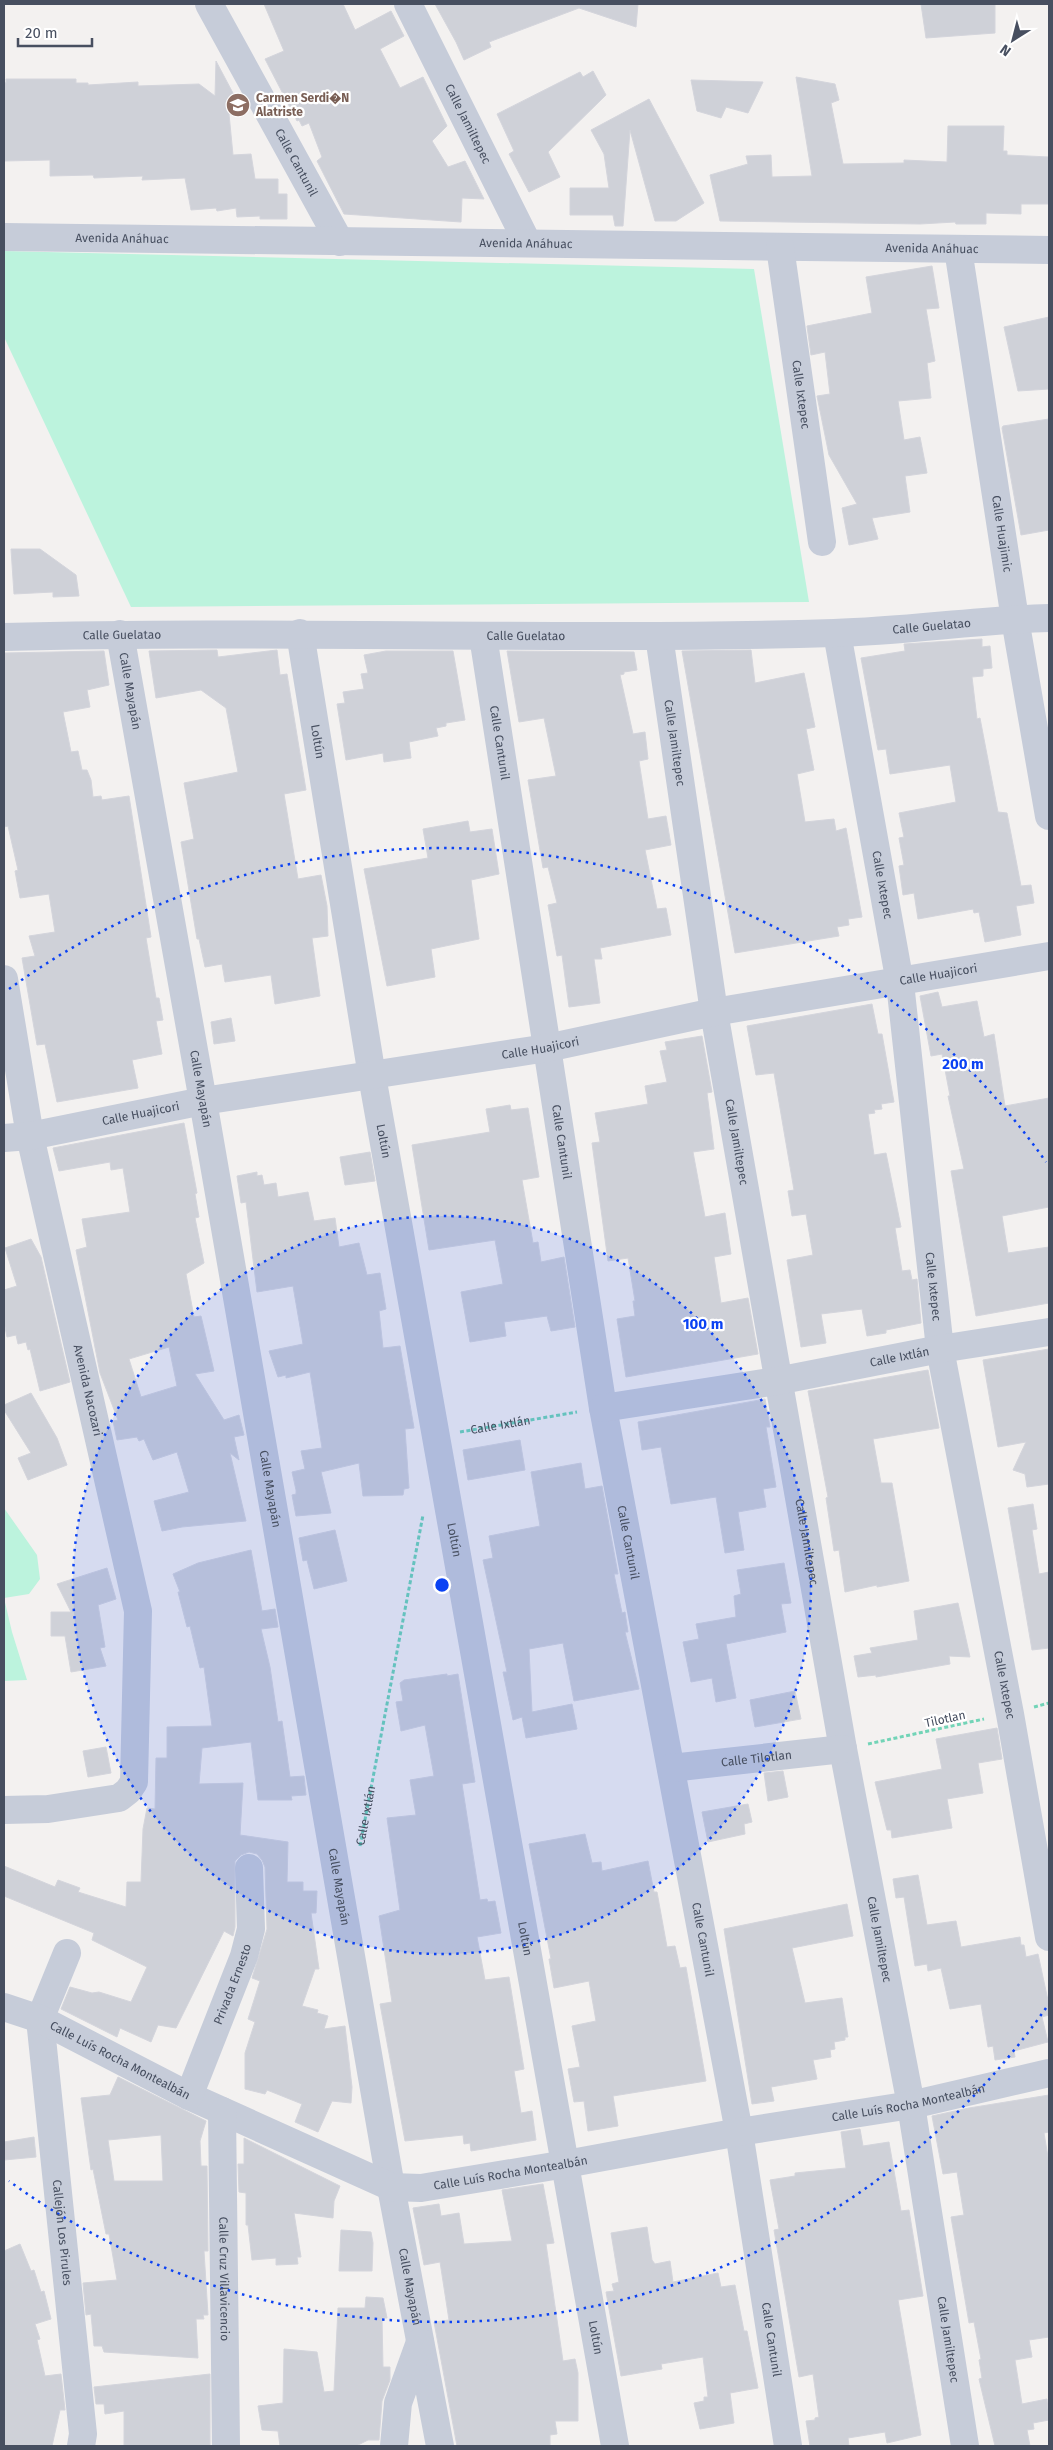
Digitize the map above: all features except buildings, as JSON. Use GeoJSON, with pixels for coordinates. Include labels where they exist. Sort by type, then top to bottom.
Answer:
{"type":"FeatureCollection","features":[{"type":"Feature","properties":{"kind":"street","name":"Calle Cantunil"},"geometry":{"type":"LineString","coordinates":[[209,4],[340,242]]}},
{"type":"Feature","properties":{"kind":"street","name":"Calle Jamiltepec"},"geometry":{"type":"LineString","coordinates":[[408,4],[527,242]]}},
{"type":"Feature","properties":{"kind":"street","name":"Avenida Anáhuac"},"geometry":{"type":"LineString","coordinates":[[4,237],[340,242],[527,242],[1049,250]]}},
{"type":"Feature","properties":{"kind":"street","name":"Calle Ixtepec"},"geometry":{"type":"LineString","coordinates":[[780,247],[822,542]]}},
{"type":"Feature","properties":{"kind":"street","name":"Calle Huajimic"},"geometry":{"type":"LineString","coordinates":[[958,249],[1015,619],[1049,816]]}},
{"type":"Feature","properties":{"kind":"street","name":"Calle Guelatao"},"geometry":{"type":"LineString","coordinates":[[4,638],[120,634],[300,633],[660,636],[837,633],[1049,618]]}},
{"type":"Feature","properties":{"kind":"street","name":"Loltún"},"geometry":{"type":"LineString","coordinates":[[300,633],[372,1076],[438,1436],[615,2446]]}},
{"type":"Feature","properties":{"kind":"street","name":"Calle Ixtepec"},"geometry":{"type":"LineString","coordinates":[[837,633],[900,982],[940,1349],[1010,1714],[1049,1937]]}},
{"type":"Feature","properties":{"kind":"street","name":"Calle Mayapán"},"geometry":{"type":"LineString","coordinates":[[120,634],[391,2187],[440,2446]]}},
{"type":"Feature","properties":{"kind":"street","name":"Calle Cantunil"},"geometry":{"type":"LineString","coordinates":[[483,636],[603,1408],[739,2132],[788,2446]]}},
{"type":"Feature","properties":{"kind":"street","name":"Calle Jamiltepec"},"geometry":{"type":"LineString","coordinates":[[660,636],[714,1012],[777,1381],[843,1749],[911,2105],[965,2446]]}},
{"type":"Feature","properties":{"kind":"street","name":"Calle Huajicori"},"geometry":{"type":"LineString","coordinates":[[17,1137],[203,1101],[547,1048],[714,1012],[1049,956]]}},
{"type":"Feature","properties":{"kind":"street","name":"Avenida Nacozari"},"geometry":{"type":"LineString","coordinates":[[4,979],[17,1137],[138,1611],[134,1782],[128,1791],[119,1798],[48,1809],[4,1810]]}},
{"type":"Feature","properties":{"kind":"street","name":"Calle Ixtlán"},"geometry":{"type":"LineString","coordinates":[[603,1408],[777,1381],[940,1349],[1049,1332]]}},
{"type":"Feature","properties":{"kind":"street","name":"Calle Tilotlan"},"geometry":{"type":"LineString","coordinates":[[671,1768],[843,1749]]}},
{"type":"Feature","properties":{"kind":"street","name":"Privada Ernesto"},"geometry":{"type":"LineString","coordinates":[[189,2096],[244,1956],[251,1929],[249,1868]]}},
{"type":"Feature","properties":{"kind":"street"},"geometry":{"type":"LineString","coordinates":[[40,2019],[67,1953]]}},
{"type":"Feature","properties":{"kind":"street","name":"Calle Luís Rocha Montealbán"},"geometry":{"type":"LineString","coordinates":[[4,2007],[40,2019],[189,2096],[391,2187],[421,2188],[566,2164],[739,2132],[911,2105],[1049,2073]]}},
{"type":"Feature","properties":{"kind":"street","name":"Callejón Los Pirules"},"geometry":{"type":"LineString","coordinates":[[40,2019],[83,2434],[81,2446]]}},
{"type":"Feature","properties":{"kind":"street","name":"Calle Cruz Villavicencio"},"geometry":{"type":"LineString","coordinates":[[222,2111],[226,2446]]}},
{"type":"Feature","properties":{"kind":"street","name":"Calle Mayapán"},"geometry":{"type":"LineString","coordinates":[[394,2446],[398,2403],[420,2342]]}},
{"type":"Feature","properties":{"kind":"path","name":"Calle Ixtlán"},"geometry":{"type":"LineString","coordinates":[[438,1436],[603,1408]]}},
{"type":"Feature","properties":{"kind":"path","name":"Calle Ixtlán"},"geometry":{"type":"LineString","coordinates":[[359,1852],[423,1513]]}},
{"type":"Feature","properties":{"kind":"path","name":"Tilotlan"},"geometry":{"type":"LineString","coordinates":[[843,1749],[1010,1714],[1049,1703]]}},
{"type":"Feature","properties":{"kind":"green space"},"geometry":{"type":"Polygon","coordinates":[[[4,251],[754,269],[809,602],[131,607],[4,337],[4,251]]]}},
{"type":"Feature","properties":{"kind":"green space"},"geometry":{"type":"Polygon","coordinates":[[[4,1508],[37,1555],[40,1579],[29,1594],[4,1598],[4,1508]]]}},
{"type":"Feature","properties":{"kind":"green space"},"geometry":{"type":"Polygon","coordinates":[[[4,1598],[12,1632],[27,1680],[4,1681],[4,1598]]]}},
{"type":"Feature","properties":{"kind":"place","name":"Carmen Serdi�N Alatriste"},"geometry":{"type":"Point","coordinates":[238,105]}}]}
